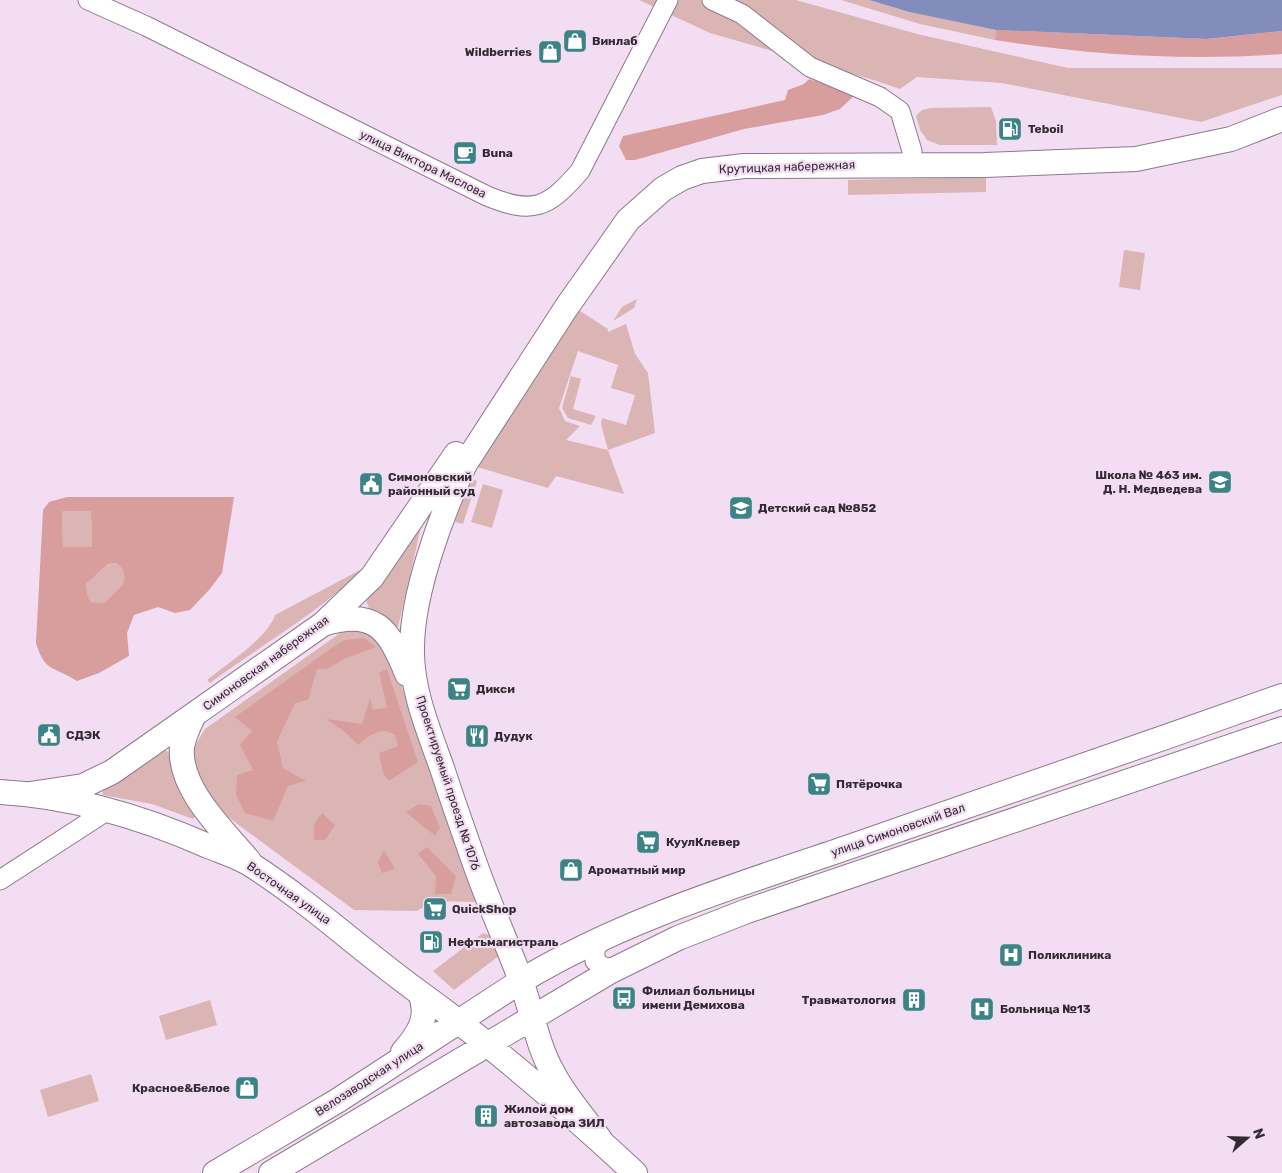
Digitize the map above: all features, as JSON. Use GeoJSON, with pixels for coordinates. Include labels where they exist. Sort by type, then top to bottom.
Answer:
{"type":"FeatureCollection","features":[{"type":"Feature","properties":{"kind":"main road","name":"Крутицкая набережная"},"geometry":{"type":"LineString","coordinates":[[440,522],[465,464],[566,308],[628,220],[663,189],[682,178],[702,171],[744,166],[984,154],[1134,151],[1180,143],[1282,106]]}},
{"type":"Feature","properties":{"kind":"main road","name":"Крутицкая набережная"},"geometry":{"type":"LineString","coordinates":[[454,458],[556,298],[620,210],[655,180],[676,168],[699,160],[740,155],[913,158],[984,165],[1136,159],[1187,150],[1231,139],[1282,119]]}},
{"type":"Feature","properties":{"kind":"main road","name":"Симоновская набережная"},"geometry":{"type":"LineString","coordinates":[[83,786],[112,772],[323,624],[372,577],[454,458]]}},
{"type":"Feature","properties":{"kind":"main road","name":"Проектируемый проезд № 1076"},"geometry":{"type":"LineString","coordinates":[[440,522],[420,592],[412,631],[412,650],[419,703],[473,860],[521,981],[543,1054],[553,1074],[601,1141]]}},
{"type":"Feature","properties":{"kind":"main road"},"geometry":{"type":"LineString","coordinates":[[323,624],[354,618],[368,621],[385,630],[395,645],[419,703]]}},
{"type":"Feature","properties":{"kind":"main road","name":"улица Симоновский Вал"},"geometry":{"type":"LineString","coordinates":[[521,981],[549,964],[606,937],[761,877],[1282,696]]}},
{"type":"Feature","properties":{"kind":"main road"},"geometry":{"type":"LineString","coordinates":[[194,715],[186,730],[182,748],[183,766],[188,781],[197,797],[252,865]]}},
{"type":"Feature","properties":{"kind":"main road"},"geometry":{"type":"LineString","coordinates":[[272,1173],[619,966],[678,938],[747,911],[1282,730]]}},
{"type":"Feature","properties":{"kind":"main road","name":"Восточная улица"},"geometry":{"type":"LineString","coordinates":[[30,794],[83,786]]}},
{"type":"Feature","properties":{"kind":"main road","name":"Восточная улица"},"geometry":{"type":"LineString","coordinates":[[0,792],[30,794],[108,810],[161,826],[252,865],[330,921],[487,1046],[601,1141]]}},
{"type":"Feature","properties":{"kind":"main road","name":"Велозаводская улица"},"geometry":{"type":"LineString","coordinates":[[215,1173],[337,1101],[521,981]]}},
{"type":"Feature","properties":{"kind":"main road"},"geometry":{"type":"LineString","coordinates":[[391,1066],[417,1036],[424,1023],[423,1000],[420,993]]}},
{"type":"Feature","properties":{"kind":"main road"},"geometry":{"type":"LineString","coordinates":[[601,1141],[635,1173]]}},
{"type":"Feature","properties":{"kind":"street","name":"улица Виктора Маслова"},"geometry":{"type":"LineString","coordinates":[[88,0],[146,26],[487,196],[511,206],[530,208],[547,201],[563,191],[580,171],[668,0]]}},
{"type":"Feature","properties":{"kind":"street"},"geometry":{"type":"LineString","coordinates":[[712,0],[742,14],[810,67],[880,96],[900,111],[913,158]]}},
{"type":"Feature","properties":{"kind":"street"},"geometry":{"type":"LineString","coordinates":[[0,880],[108,810]]}},
{"type":"Feature","properties":{"kind":"street"},"geometry":{"type":"LineString","coordinates":[[606,937],[595,948],[595,962],[606,968],[619,966]]}},
{"type":"Feature","properties":{"kind":"shaded area"},"geometry":{"type":"Polygon","coordinates":[[[639,0],[796,0],[917,34],[1068,68],[1282,68],[1282,95],[1201,122],[1002,83],[917,77],[900,89],[710,33],[639,0]]]}},
{"type":"Feature","properties":{"kind":"shaded area"},"geometry":{"type":"Polygon","coordinates":[[[841,0],[869,0],[909,12],[996,30],[995,40],[920,24],[841,0]]]}},
{"type":"Feature","properties":{"kind":"shaded area"},"geometry":{"type":"Polygon","coordinates":[[[996,30],[1207,39],[1282,31],[1282,54],[1174,57],[1066,50],[995,40],[996,30]]]}},
{"type":"Feature","properties":{"kind":"shaded area"},"geometry":{"type":"Polygon","coordinates":[[[809,79],[856,94],[840,109],[823,115],[744,129],[635,160],[626,160],[619,146],[623,136],[785,100],[788,90],[804,84],[809,79]]]}},
{"type":"Feature","properties":{"kind":"shaded area"},"geometry":{"type":"Polygon","coordinates":[[[991,107],[996,121],[997,145],[940,145],[927,140],[920,130],[916,116],[922,110],[931,108],[991,107]]]}},
{"type":"Feature","properties":{"kind":"shaded area"},"geometry":{"type":"Polygon","coordinates":[[[986,177],[986,192],[848,195],[848,180],[986,177]]]}},
{"type":"Feature","properties":{"kind":"shaded area"},"geometry":{"type":"Polygon","coordinates":[[[1124,250],[1145,253],[1140,290],[1119,287],[1124,250]]]}},
{"type":"Feature","properties":{"kind":"shaded area"},"geometry":{"type":"Polygon","coordinates":[[[637,299],[634,308],[613,321],[622,307],[637,299]]]}},
{"type":"Feature","properties":{"kind":"shaded area"},"geometry":{"type":"Polygon","coordinates":[[[577,309],[608,329],[608,332],[626,324],[635,354],[648,373],[655,433],[608,450],[624,494],[556,476],[548,488],[477,467],[577,309]],[[578,351],[559,408],[565,421],[580,426],[566,440],[608,450],[601,424],[602,418],[626,425],[635,395],[611,388],[618,365],[578,351]]]}},
{"type":"Feature","properties":{"kind":"shaded area"},"geometry":{"type":"Polygon","coordinates":[[[571,376],[581,379],[573,409],[596,416],[591,425],[568,418],[562,408],[571,376]]]}},
{"type":"Feature","properties":{"kind":"shaded area"},"geometry":{"type":"Polygon","coordinates":[[[470,478],[477,481],[463,524],[455,522],[470,478]]]}},
{"type":"Feature","properties":{"kind":"shaded area"},"geometry":{"type":"Polygon","coordinates":[[[483,484],[503,490],[492,528],[471,522],[483,484]]]}},
{"type":"Feature","properties":{"kind":"shaded area"},"geometry":{"type":"Polygon","coordinates":[[[67,497],[234,497],[222,573],[190,610],[175,613],[158,607],[134,615],[127,633],[129,656],[99,673],[77,681],[51,668],[39,653],[36,643],[43,510],[49,502],[67,497]],[[62,511],[63,547],[92,547],[91,511],[62,511]],[[115,563],[108,564],[86,584],[88,597],[91,602],[104,603],[123,584],[124,572],[115,563]]]}},
{"type":"Feature","properties":{"kind":"shaded area"},"geometry":{"type":"Polygon","coordinates":[[[62,511],[91,511],[92,547],[63,547],[62,511]]]}},
{"type":"Feature","properties":{"kind":"shaded area"},"geometry":{"type":"Polygon","coordinates":[[[415,524],[421,527],[398,627],[393,628],[388,619],[369,609],[365,596],[415,524]]]}},
{"type":"Feature","properties":{"kind":"shaded area"},"geometry":{"type":"Polygon","coordinates":[[[115,563],[124,572],[123,584],[104,603],[91,602],[88,597],[86,584],[108,564],[115,563]]]}},
{"type":"Feature","properties":{"kind":"shaded area"},"geometry":{"type":"Polygon","coordinates":[[[364,568],[309,614],[210,683],[207,680],[246,650],[264,633],[275,615],[364,568]]]}},
{"type":"Feature","properties":{"kind":"shaded area"},"geometry":{"type":"Polygon","coordinates":[[[351,629],[374,632],[396,670],[476,902],[433,901],[417,911],[354,910],[228,817],[202,791],[191,760],[196,744],[205,729],[340,633],[351,629]]]}},
{"type":"Feature","properties":{"kind":"shaded area"},"geometry":{"type":"Polygon","coordinates":[[[364,638],[376,647],[344,659],[327,669],[317,669],[308,700],[295,703],[277,742],[283,768],[306,781],[288,786],[273,821],[245,813],[236,795],[237,775],[253,770],[240,745],[252,731],[235,717],[333,647],[345,640],[364,638]]]}},
{"type":"Feature","properties":{"kind":"shaded area"},"geometry":{"type":"Polygon","coordinates":[[[387,669],[418,762],[389,781],[383,773],[379,753],[398,746],[395,735],[385,731],[375,733],[358,745],[345,732],[326,719],[362,724],[370,698],[373,710],[387,707],[379,673],[387,669]]]}},
{"type":"Feature","properties":{"kind":"shaded area"},"geometry":{"type":"Polygon","coordinates":[[[162,748],[172,755],[172,763],[177,778],[200,811],[193,819],[152,804],[103,795],[103,787],[162,748]]]}},
{"type":"Feature","properties":{"kind":"shaded area"},"geometry":{"type":"Polygon","coordinates":[[[419,804],[431,806],[440,828],[435,836],[406,812],[419,804]]]}},
{"type":"Feature","properties":{"kind":"shaded area"},"geometry":{"type":"Polygon","coordinates":[[[322,813],[335,825],[325,840],[314,840],[314,824],[322,813]]]}},
{"type":"Feature","properties":{"kind":"shaded area"},"geometry":{"type":"Polygon","coordinates":[[[427,847],[456,876],[451,894],[435,894],[436,876],[418,854],[427,847]]]}},
{"type":"Feature","properties":{"kind":"shaded area"},"geometry":{"type":"Polygon","coordinates":[[[384,850],[395,869],[382,873],[378,862],[384,850]]]}},
{"type":"Feature","properties":{"kind":"shaded area"},"geometry":{"type":"Polygon","coordinates":[[[483,933],[494,937],[500,955],[454,990],[433,971],[483,933]]]}},
{"type":"Feature","properties":{"kind":"shaded area"},"geometry":{"type":"Polygon","coordinates":[[[210,1000],[217,1025],[166,1040],[159,1016],[210,1000]]]}},
{"type":"Feature","properties":{"kind":"shaded area"},"geometry":{"type":"Polygon","coordinates":[[[91,1074],[99,1101],[48,1117],[40,1090],[91,1074]]]}},
{"type":"Feature","properties":{"kind":"water"},"geometry":{"type":"Polygon","coordinates":[[[869,0],[1282,0],[1282,31],[1207,39],[996,30],[909,12],[869,0]]]}},
{"type":"Feature","properties":{"kind":"place","name":"Винлаб"},"geometry":{"type":"Point","coordinates":[575,41]}},
{"type":"Feature","properties":{"kind":"place","name":"Wildberries"},"geometry":{"type":"Point","coordinates":[550,52]}},
{"type":"Feature","properties":{"kind":"place","name":"Teboil"},"geometry":{"type":"Point","coordinates":[1010,129]}},
{"type":"Feature","properties":{"kind":"place","name":"Buna"},"geometry":{"type":"Point","coordinates":[465,153]}},
{"type":"Feature","properties":{"kind":"place","name":"Школа № 463 им. Д. Н. Медведева"},"geometry":{"type":"Point","coordinates":[1220,482]}},
{"type":"Feature","properties":{"kind":"place","name":"Симоновский районный суд"},"geometry":{"type":"Point","coordinates":[371,484]}},
{"type":"Feature","properties":{"kind":"place","name":"Детский сад №852"},"geometry":{"type":"Point","coordinates":[741,508]}},
{"type":"Feature","properties":{"kind":"place","name":"Дикси"},"geometry":{"type":"Point","coordinates":[459,689]}},
{"type":"Feature","properties":{"kind":"place","name":"СДЭК"},"geometry":{"type":"Point","coordinates":[49,735]}},
{"type":"Feature","properties":{"kind":"place","name":"Дудук"},"geometry":{"type":"Point","coordinates":[477,736]}},
{"type":"Feature","properties":{"kind":"place","name":"Пятёрочка"},"geometry":{"type":"Point","coordinates":[819,784]}},
{"type":"Feature","properties":{"kind":"place","name":"КуулКлевер"},"geometry":{"type":"Point","coordinates":[648,842]}},
{"type":"Feature","properties":{"kind":"place","name":"Ароматный мир"},"geometry":{"type":"Point","coordinates":[571,870]}},
{"type":"Feature","properties":{"kind":"place","name":"QuickShop"},"geometry":{"type":"Point","coordinates":[435,909]}},
{"type":"Feature","properties":{"kind":"place","name":"Нефтьмагистраль"},"geometry":{"type":"Point","coordinates":[431,942]}},
{"type":"Feature","properties":{"kind":"place","name":"Поликлиника"},"geometry":{"type":"Point","coordinates":[1011,955]}},
{"type":"Feature","properties":{"kind":"place","name":"Филиал больницы имени Демихова"},"geometry":{"type":"Point","coordinates":[624,998]}},
{"type":"Feature","properties":{"kind":"place","name":"Травматология"},"geometry":{"type":"Point","coordinates":[914,1000]}},
{"type":"Feature","properties":{"kind":"place","name":"Больница №13"},"geometry":{"type":"Point","coordinates":[982,1009]}},
{"type":"Feature","properties":{"kind":"place","name":"Красное&Белое"},"geometry":{"type":"Point","coordinates":[247,1088]}},
{"type":"Feature","properties":{"kind":"place","name":"Жилой дом автозавода ЗИЛ"},"geometry":{"type":"Point","coordinates":[486,1116]}}]}
